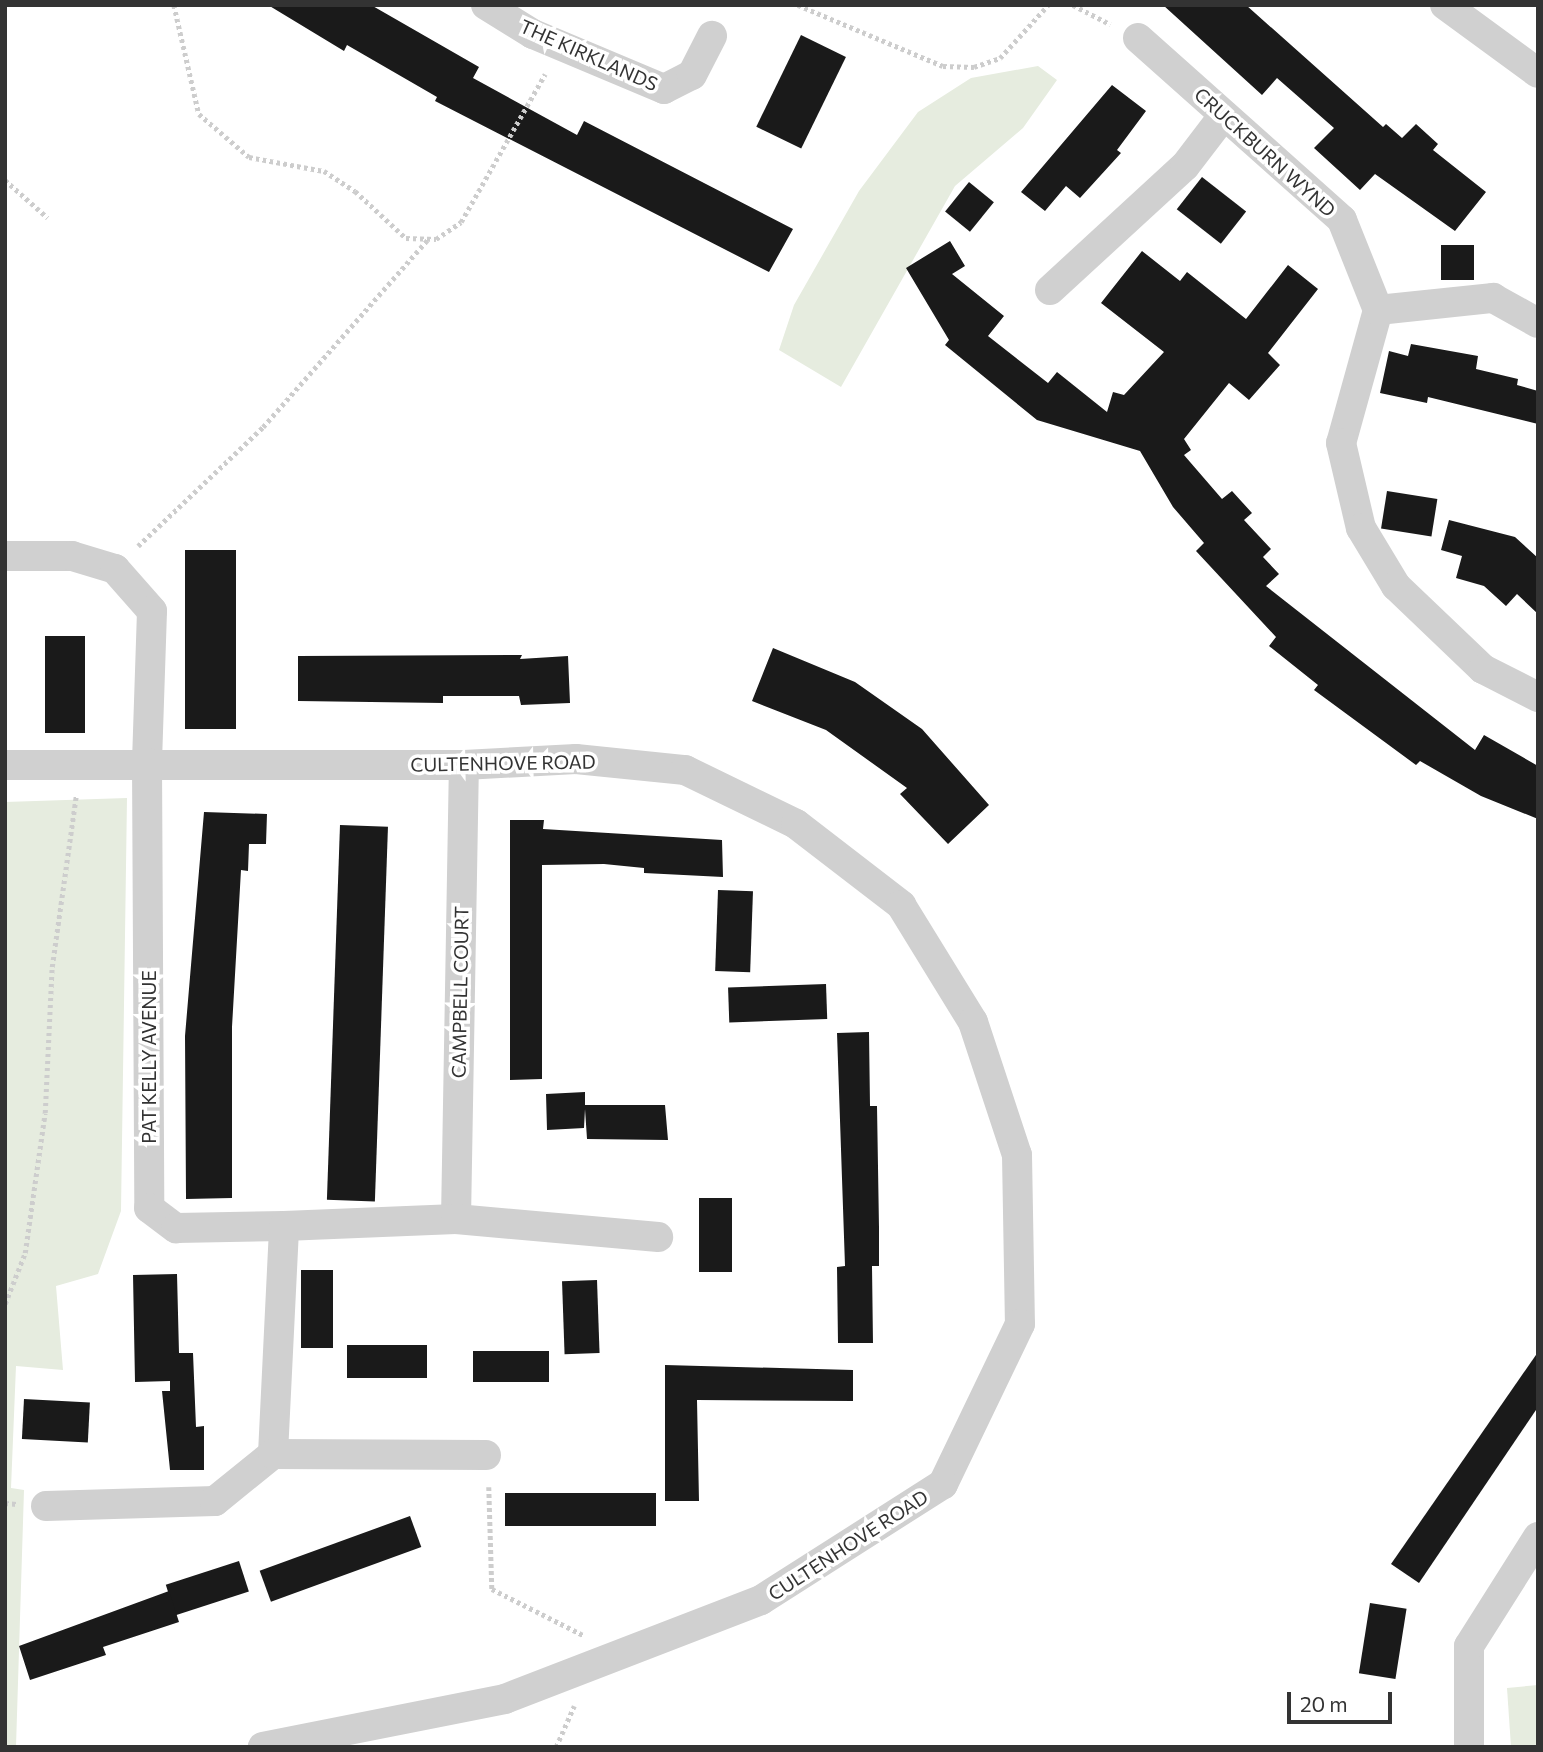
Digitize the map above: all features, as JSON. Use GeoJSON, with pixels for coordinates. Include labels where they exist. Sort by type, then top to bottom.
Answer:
{"type":"FeatureCollection","features":[{"type":"Feature","properties":{"kind":"street","name":"THE KIRKLANDS"},"geometry":{"type":"LineString","coordinates":[[486,5],[561,47],[664,89],[692,75],[712,36]]}},
{"type":"Feature","properties":{"kind":"street"},"geometry":{"type":"LineString","coordinates":[[1445,5],[1538,72]]}},
{"type":"Feature","properties":{"kind":"street","name":"CRUCKBURN WYND"},"geometry":{"type":"LineString","coordinates":[[1138,38],[1342,220],[1378,310]]}},
{"type":"Feature","properties":{"kind":"street"},"geometry":{"type":"LineString","coordinates":[[1050,290],[1185,166],[1224,115]]}},
{"type":"Feature","properties":{"kind":"street"},"geometry":{"type":"LineString","coordinates":[[1538,323],[1493,298],[1378,310],[1341,443],[1361,528],[1396,586],[1483,669],[1538,697]]}},
{"type":"Feature","properties":{"kind":"street"},"geometry":{"type":"LineString","coordinates":[[5,556],[72,556],[115,569],[152,611],[147,763]]}},
{"type":"Feature","properties":{"kind":"street","name":"CULTENHOVE ROAD"},"geometry":{"type":"LineString","coordinates":[[5,765],[464,765],[576,759],[685,770],[796,824],[901,905],[973,1022],[1017,1155],[1020,1324],[943,1484],[761,1600],[505,1699],[264,1747]]}},
{"type":"Feature","properties":{"kind":"street","name":"PAT KELLY AVENUE"},"geometry":{"type":"LineString","coordinates":[[147,763],[149,1208],[176,1228],[284,1226]]}},
{"type":"Feature","properties":{"kind":"street","name":"CAMPBELL COURT"},"geometry":{"type":"LineString","coordinates":[[456,1219],[464,765]]}},
{"type":"Feature","properties":{"kind":"street"},"geometry":{"type":"LineString","coordinates":[[274,1454],[284,1226],[456,1219],[658,1237]]}},
{"type":"Feature","properties":{"kind":"street"},"geometry":{"type":"LineString","coordinates":[[46,1506],[215,1500],[274,1454],[486,1455]]}},
{"type":"Feature","properties":{"kind":"street"},"geometry":{"type":"LineString","coordinates":[[1469,1747],[1469,1646],[1538,1537]]}},
{"type":"Feature","properties":{"kind":"path"},"geometry":{"type":"LineString","coordinates":[[174,5],[199,114],[223,138],[249,157],[324,172],[355,191],[406,238],[429,238]]}},
{"type":"Feature","properties":{"kind":"path"},"geometry":{"type":"LineString","coordinates":[[798,5],[943,66],[974,67],[1000,58],[1048,5]]}},
{"type":"Feature","properties":{"kind":"path"},"geometry":{"type":"LineString","coordinates":[[1073,5],[1138,38]]}},
{"type":"Feature","properties":{"kind":"path"},"geometry":{"type":"LineString","coordinates":[[115,569],[263,427],[429,238],[461,222],[479,198],[561,47]]}},
{"type":"Feature","properties":{"kind":"path"},"geometry":{"type":"LineString","coordinates":[[5,180],[48,218]]}},
{"type":"Feature","properties":{"kind":"path"},"geometry":{"type":"LineString","coordinates":[[5,1304],[25,1252],[43,1126],[52,967],[80,764]]}},
{"type":"Feature","properties":{"kind":"path"},"geometry":{"type":"LineString","coordinates":[[486,1455],[492,1589],[582,1633],[590,1666],[556,1747]]}},
{"type":"Feature","properties":{"kind":"shaded area"},"geometry":{"type":"Polygon","coordinates":[[[1038,66],[1057,80],[1023,128],[955,186],[841,387],[779,350],[794,305],[859,191],[918,112],[971,78],[1038,66]]]}},
{"type":"Feature","properties":{"kind":"shaded area"},"geometry":{"type":"Polygon","coordinates":[[[127,798],[121,1211],[98,1274],[56,1286],[63,1370],[16,1366],[11,1488],[24,1490],[16,1747],[5,1747],[5,802],[127,798]]]}},
{"type":"Feature","properties":{"kind":"shaded area"},"geometry":{"type":"Polygon","coordinates":[[[1538,1685],[1538,1747],[1511,1747],[1507,1688],[1538,1685]]]}},
{"type":"Feature","properties":{"kind":"building"},"geometry":{"type":"Polygon","coordinates":[[[268,5],[371,5],[479,67],[473,78],[577,135],[584,121],[793,229],[769,272],[435,101],[437,97],[347,45],[344,51],[268,5]]]}},
{"type":"Feature","properties":{"kind":"building"},"geometry":{"type":"Polygon","coordinates":[[[1163,5],[1246,5],[1383,127],[1386,124],[1402,138],[1416,124],[1438,144],[1433,150],[1486,192],[1455,231],[1375,174],[1360,190],[1314,148],[1334,128],[1277,78],[1262,95],[1163,5]]]}},
{"type":"Feature","properties":{"kind":"building"},"geometry":{"type":"Polygon","coordinates":[[[801,35],[846,57],[801,149],[756,127],[801,35]]]}},
{"type":"Feature","properties":{"kind":"building"},"geometry":{"type":"Polygon","coordinates":[[[1112,85],[1146,111],[1117,150],[1121,153],[1080,198],[1066,186],[1045,211],[1021,192],[1112,85]]]}},
{"type":"Feature","properties":{"kind":"building"},"geometry":{"type":"Polygon","coordinates":[[[1202,177],[1246,211],[1221,244],[1177,209],[1202,177]]]}},
{"type":"Feature","properties":{"kind":"building"},"geometry":{"type":"Polygon","coordinates":[[[969,182],[994,202],[970,232],[945,212],[969,182]]]}},
{"type":"Feature","properties":{"kind":"building"},"geometry":{"type":"Polygon","coordinates":[[[950,241],[965,266],[952,274],[1004,316],[988,336],[1048,383],[1057,372],[1107,412],[1113,392],[1124,395],[1164,352],[1101,303],[1142,251],[1180,281],[1187,272],[1246,319],[1288,265],[1318,289],[1268,353],[1280,365],[1249,400],[1229,383],[1184,439],[1191,450],[1184,455],[1222,499],[1232,491],[1252,513],[1244,520],[1271,549],[1263,557],[1279,574],[1266,586],[1475,750],[1484,735],[1538,766],[1538,819],[1481,796],[1420,761],[1416,765],[1314,690],[1318,685],[1269,646],[1276,637],[1196,551],[1204,543],[1173,507],[1140,451],[1037,420],[945,345],[949,340],[906,268],[950,241]]]}},
{"type":"Feature","properties":{"kind":"building"},"geometry":{"type":"Polygon","coordinates":[[[1441,245],[1474,245],[1474,280],[1441,280],[1441,245]]]}},
{"type":"Feature","properties":{"kind":"building"},"geometry":{"type":"Polygon","coordinates":[[[1411,344],[1478,356],[1476,369],[1518,379],[1517,385],[1538,391],[1538,424],[1428,397],[1427,403],[1380,393],[1389,351],[1408,356],[1411,344]]]}},
{"type":"Feature","properties":{"kind":"building"},"geometry":{"type":"Polygon","coordinates":[[[1387,491],[1437,499],[1431,537],[1381,529],[1387,491]]]}},
{"type":"Feature","properties":{"kind":"building"},"geometry":{"type":"Polygon","coordinates":[[[1449,520],[1515,537],[1538,558],[1538,614],[1517,594],[1506,606],[1484,586],[1456,578],[1462,556],[1441,550],[1449,520]]]}},
{"type":"Feature","properties":{"kind":"building"},"geometry":{"type":"Polygon","coordinates":[[[185,550],[236,550],[236,729],[185,729],[185,550]]]}},
{"type":"Feature","properties":{"kind":"building"},"geometry":{"type":"Polygon","coordinates":[[[45,636],[85,636],[85,733],[45,733],[45,636]]]}},
{"type":"Feature","properties":{"kind":"building"},"geometry":{"type":"Polygon","coordinates":[[[773,648],[855,682],[922,729],[989,805],[948,844],[900,794],[907,788],[826,730],[752,701],[773,648]]]}},
{"type":"Feature","properties":{"kind":"building"},"geometry":{"type":"Polygon","coordinates":[[[522,655],[520,659],[568,656],[570,703],[521,705],[519,696],[443,696],[443,703],[298,701],[298,656],[522,655]]]}},
{"type":"Feature","properties":{"kind":"building"},"geometry":{"type":"Polygon","coordinates":[[[204,812],[267,814],[266,844],[249,844],[248,871],[241,870],[232,1027],[232,1198],[186,1199],[185,1036],[204,812]]]}},
{"type":"Feature","properties":{"kind":"building"},"geometry":{"type":"Polygon","coordinates":[[[510,820],[544,820],[543,829],[722,840],[723,877],[644,873],[644,868],[604,864],[542,865],[542,1079],[510,1080],[510,820]]]}},
{"type":"Feature","properties":{"kind":"building"},"geometry":{"type":"Polygon","coordinates":[[[340,825],[388,827],[375,1201],[327,1200],[340,825]]]}},
{"type":"Feature","properties":{"kind":"building"},"geometry":{"type":"Polygon","coordinates":[[[718,890],[753,891],[750,972],[715,971],[718,890]]]}},
{"type":"Feature","properties":{"kind":"building"},"geometry":{"type":"Polygon","coordinates":[[[826,984],[827,1019],[729,1022],[728,987],[826,984]]]}},
{"type":"Feature","properties":{"kind":"building"},"geometry":{"type":"Polygon","coordinates":[[[869,1032],[870,1106],[877,1106],[879,1228],[879,1266],[872,1266],[873,1343],[838,1343],[837,1267],[845,1266],[837,1033],[869,1032]]]}},
{"type":"Feature","properties":{"kind":"building"},"geometry":{"type":"Polygon","coordinates":[[[585,1092],[585,1105],[665,1105],[668,1140],[587,1139],[585,1109],[584,1128],[547,1130],[546,1094],[585,1092]]]}},
{"type":"Feature","properties":{"kind":"building"},"geometry":{"type":"Polygon","coordinates":[[[699,1198],[732,1198],[732,1272],[699,1272],[699,1198]]]}},
{"type":"Feature","properties":{"kind":"building"},"geometry":{"type":"Polygon","coordinates":[[[301,1270],[333,1270],[333,1348],[301,1348],[301,1270]]]}},
{"type":"Feature","properties":{"kind":"building"},"geometry":{"type":"Polygon","coordinates":[[[177,1274],[179,1353],[193,1353],[196,1427],[204,1426],[204,1470],[170,1470],[162,1391],[170,1391],[170,1381],[135,1382],[133,1275],[177,1274]]]}},
{"type":"Feature","properties":{"kind":"building"},"geometry":{"type":"Polygon","coordinates":[[[597,1280],[600,1353],[565,1354],[562,1281],[597,1280]]]}},
{"type":"Feature","properties":{"kind":"building"},"geometry":{"type":"Polygon","coordinates":[[[347,1345],[427,1345],[427,1378],[347,1378],[347,1345]]]}},
{"type":"Feature","properties":{"kind":"building"},"geometry":{"type":"Polygon","coordinates":[[[473,1351],[549,1351],[549,1382],[473,1382],[473,1351]]]}},
{"type":"Feature","properties":{"kind":"building"},"geometry":{"type":"Polygon","coordinates":[[[1538,1352],[1538,1407],[1419,1583],[1391,1564],[1538,1352]]]}},
{"type":"Feature","properties":{"kind":"building"},"geometry":{"type":"Polygon","coordinates":[[[665,1365],[853,1370],[853,1401],[697,1400],[699,1501],[665,1501],[665,1365]]]}},
{"type":"Feature","properties":{"kind":"building"},"geometry":{"type":"Polygon","coordinates":[[[24,1399],[90,1402],[88,1442],[22,1439],[24,1399]]]}},
{"type":"Feature","properties":{"kind":"building"},"geometry":{"type":"Polygon","coordinates":[[[505,1493],[656,1493],[656,1526],[505,1526],[505,1493]]]}},
{"type":"Feature","properties":{"kind":"building"},"geometry":{"type":"Polygon","coordinates":[[[410,1516],[421,1547],[271,1602],[260,1571],[410,1516]]]}},
{"type":"Feature","properties":{"kind":"building"},"geometry":{"type":"Polygon","coordinates":[[[239,1561],[249,1591],[176,1615],[166,1585],[239,1561]]]}},
{"type":"Feature","properties":{"kind":"building"},"geometry":{"type":"Polygon","coordinates":[[[169,1591],[179,1622],[103,1647],[106,1655],[30,1680],[19,1646],[169,1591]]]}},
{"type":"Feature","properties":{"kind":"building"},"geometry":{"type":"Polygon","coordinates":[[[1370,1603],[1407,1609],[1395,1679],[1359,1673],[1370,1603]]]}}]}
